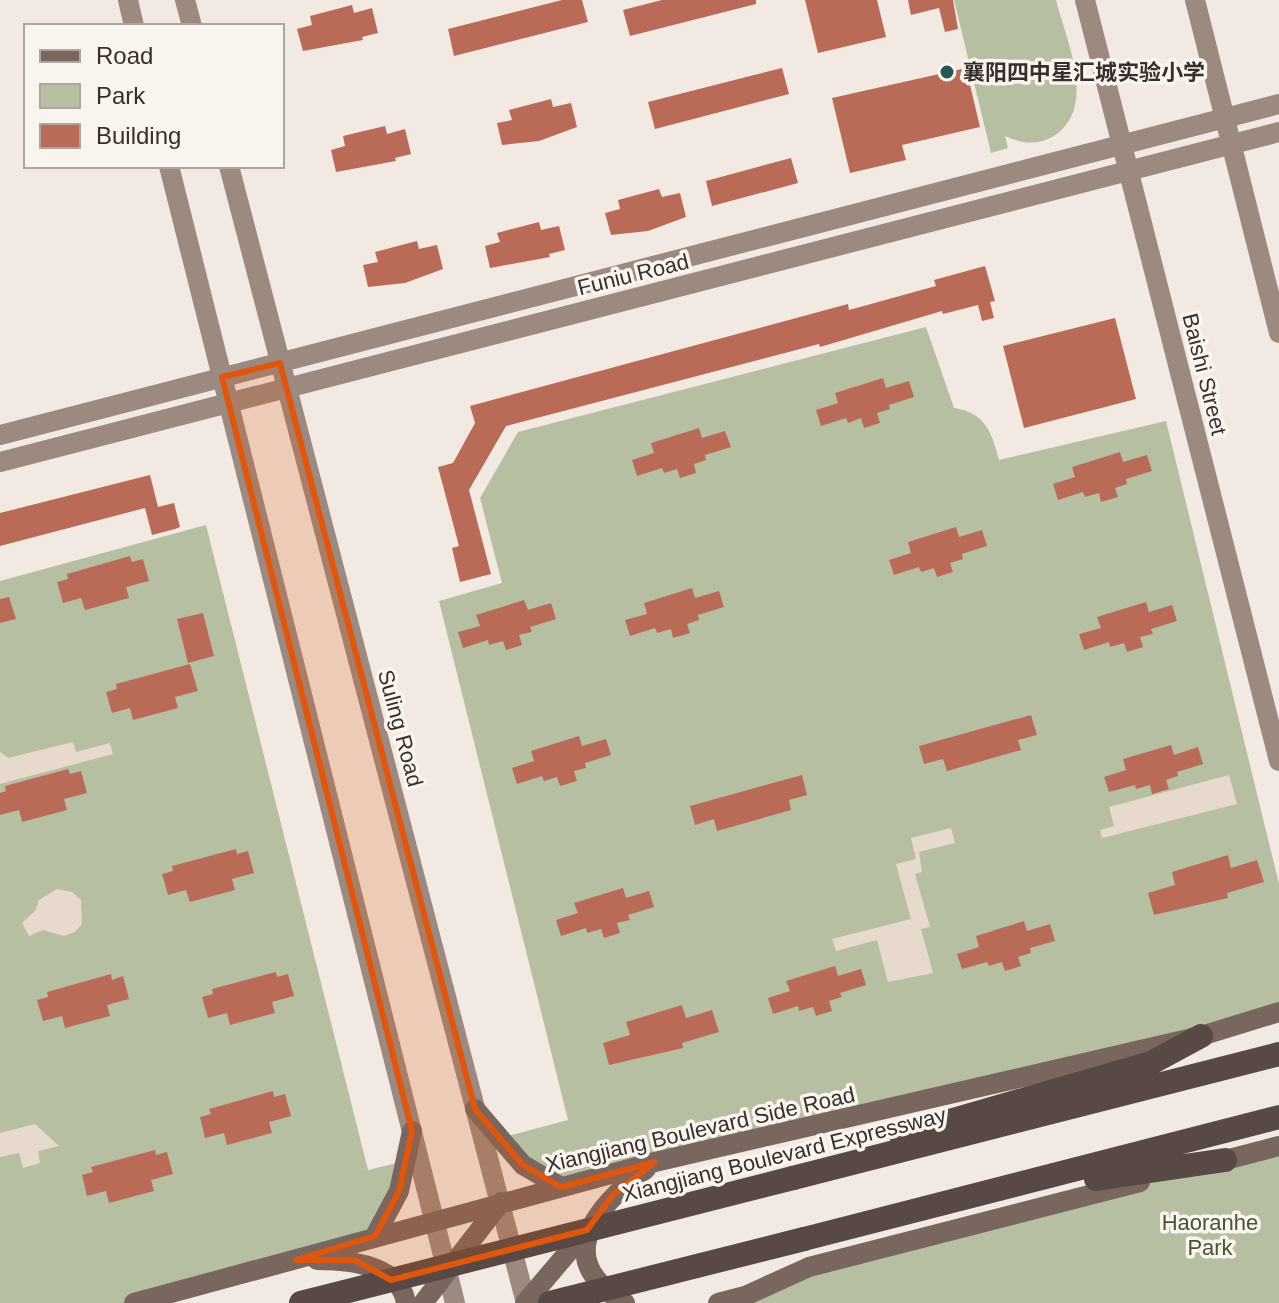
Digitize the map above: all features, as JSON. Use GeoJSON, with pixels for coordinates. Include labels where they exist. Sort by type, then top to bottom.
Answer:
{"type":"FeatureCollection","features":[{"type":"Feature","properties":{"kind":"highway"},"geometry":{"type":"LineString","coordinates":[[857,1163],[899,1136],[1151,1063],[1201,1036]]}},
{"type":"Feature","properties":{"kind":"highway","name":"Xiangjiang Boulevard Expressway"},"geometry":{"type":"LineString","coordinates":[[301,1303],[1279,1054]]}},
{"type":"Feature","properties":{"kind":"highway"},"geometry":{"type":"LineString","coordinates":[[550,1303],[1279,1117]]}},
{"type":"Feature","properties":{"kind":"highway"},"geometry":{"type":"LineString","coordinates":[[898,1215],[985,1207],[1116,1175],[1225,1160]]}},
{"type":"Feature","properties":{"kind":"main road","name":"Xiangjiang Boulevard Side Road"},"geometry":{"type":"LineString","coordinates":[[134,1303],[655,1162],[1201,1036],[1279,1012]]}},
{"type":"Feature","properties":{"kind":"main road"},"geometry":{"type":"LineString","coordinates":[[475,1109],[523,1165],[561,1187]]}},
{"type":"Feature","properties":{"kind":"main road"},"geometry":{"type":"LineString","coordinates":[[375,1236],[399,1191],[412,1131]]}},
{"type":"Feature","properties":{"kind":"main road"},"geometry":{"type":"LineString","coordinates":[[718,1303],[745,1296],[809,1267],[1279,1146]]}},
{"type":"Feature","properties":{"kind":"main road"},"geometry":{"type":"LineString","coordinates":[[526,1303],[614,1194],[655,1162]]}},
{"type":"Feature","properties":{"kind":"main road"},"geometry":{"type":"LineString","coordinates":[[423,1303],[501,1202]]}},
{"type":"Feature","properties":{"kind":"main road"},"geometry":{"type":"LineString","coordinates":[[594,1221],[584,1252],[590,1273],[616,1299],[625,1303]]}},
{"type":"Feature","properties":{"kind":"main road"},"geometry":{"type":"LineString","coordinates":[[296,1260],[354,1260],[387,1275],[405,1296],[406,1303]]}},
{"type":"Feature","properties":{"kind":"street"},"geometry":{"type":"LineString","coordinates":[[128,0],[134,24]]}},
{"type":"Feature","properties":{"kind":"street"},"geometry":{"type":"LineString","coordinates":[[185,0],[191,24]]}},
{"type":"Feature","properties":{"kind":"street","name":"Baishi Street"},"geometry":{"type":"LineString","coordinates":[[1085,0],[1279,761]]}},
{"type":"Feature","properties":{"kind":"street"},"geometry":{"type":"LineString","coordinates":[[1195,0],[1279,333]]}},
{"type":"Feature","properties":{"kind":"street"},"geometry":{"type":"LineString","coordinates":[[0,435],[1279,104]]}},
{"type":"Feature","properties":{"kind":"street","name":"Funiu Road"},"geometry":{"type":"LineString","coordinates":[[0,462],[1279,132]]}},
{"type":"Feature","properties":{"kind":"street"},"geometry":{"type":"LineString","coordinates":[[170,168],[455,1303]]}},
{"type":"Feature","properties":{"kind":"street","name":"Suling Road"},"geometry":{"type":"LineString","coordinates":[[230,168],[526,1303]]}},
{"type":"Feature","properties":{"kind":"highlighted area"},"geometry":{"type":"Polygon","coordinates":[[[280,363],[475,1109],[523,1165],[561,1187],[655,1162],[614,1194],[587,1230],[391,1280],[354,1260],[296,1260],[375,1236],[399,1191],[412,1131],[222,377],[280,363]]]}},
{"type":"Feature","properties":{"kind":"green space"},"geometry":{"type":"Polygon","coordinates":[[[954,0],[1056,0],[1072,54],[1077,92],[1074,109],[1066,125],[1052,137],[1040,142],[1028,142],[1005,136],[1008,148],[991,153],[954,0]]]}},
{"type":"Feature","properties":{"kind":"green space"},"geometry":{"type":"Polygon","coordinates":[[[926,327],[954,408],[973,414],[986,425],[999,460],[1166,421],[1279,884],[1279,1012],[561,1187],[500,1138],[568,1120],[439,601],[502,583],[480,498],[518,432],[926,327]]]}},
{"type":"Feature","properties":{"kind":"green space"},"geometry":{"type":"Polygon","coordinates":[[[206,525],[368,1170],[405,1161],[375,1236],[134,1303],[0,1303],[0,581],[206,525]]]}},
{"type":"Feature","properties":{"kind":"green space","name":"Haoranhe Park"},"geometry":{"type":"Polygon","coordinates":[[[1279,1146],[1279,1303],[718,1303],[809,1267],[1279,1146]]]}},
{"type":"Feature","properties":{"kind":"shaded area"},"geometry":{"type":"Polygon","coordinates":[[[73,742],[76,752],[110,743],[113,754],[0,784],[0,752],[8,758],[73,742]]]}},
{"type":"Feature","properties":{"kind":"shaded area"},"geometry":{"type":"Polygon","coordinates":[[[1229,775],[1237,804],[1102,838],[1100,830],[1114,826],[1109,807],[1229,775]]]}},
{"type":"Feature","properties":{"kind":"shaded area"},"geometry":{"type":"Polygon","coordinates":[[[951,828],[955,843],[919,852],[922,872],[915,874],[930,927],[921,929],[933,973],[888,982],[877,940],[836,951],[832,939],[911,919],[896,864],[916,859],[911,838],[951,828]]]}},
{"type":"Feature","properties":{"kind":"shaded area"},"geometry":{"type":"Polygon","coordinates":[[[57,889],[72,892],[81,900],[82,924],[75,932],[64,936],[43,930],[29,936],[22,923],[36,910],[39,900],[57,889]]]}},
{"type":"Feature","properties":{"kind":"shaded area"},"geometry":{"type":"Polygon","coordinates":[[[35,1124],[59,1146],[38,1151],[40,1163],[23,1168],[19,1153],[0,1157],[0,1133],[35,1124]]]}},
{"type":"Feature","properties":{"kind":"building"},"geometry":{"type":"Polygon","coordinates":[[[562,0],[582,0],[588,22],[454,56],[448,29],[562,0]]]}},
{"type":"Feature","properties":{"kind":"building"},"geometry":{"type":"Polygon","coordinates":[[[662,0],[756,0],[756,4],[630,36],[623,10],[662,0]]]}},
{"type":"Feature","properties":{"kind":"building"},"geometry":{"type":"Polygon","coordinates":[[[805,0],[877,0],[886,37],[818,53],[805,0]]]}},
{"type":"Feature","properties":{"kind":"building"},"geometry":{"type":"Polygon","coordinates":[[[908,0],[953,0],[958,29],[945,32],[939,8],[911,15],[908,0]]]}},
{"type":"Feature","properties":{"kind":"building"},"geometry":{"type":"Polygon","coordinates":[[[352,5],[354,13],[372,8],[378,33],[362,37],[363,40],[303,51],[297,29],[312,25],[310,16],[352,5]]]}},
{"type":"Feature","properties":{"kind":"building"},"geometry":{"type":"Polygon","coordinates":[[[782,68],[789,94],[655,129],[648,102],[782,68]]]}},
{"type":"Feature","properties":{"kind":"building"},"geometry":{"type":"Polygon","coordinates":[[[966,68],[980,127],[902,145],[906,160],[850,173],[832,98],[966,68]]]}},
{"type":"Feature","properties":{"kind":"building"},"geometry":{"type":"Polygon","coordinates":[[[551,99],[553,107],[571,103],[577,127],[539,141],[502,145],[497,123],[512,120],[509,110],[551,99]]]}},
{"type":"Feature","properties":{"kind":"building"},"geometry":{"type":"Polygon","coordinates":[[[385,126],[387,134],[405,129],[411,154],[395,158],[396,161],[336,172],[331,150],[345,146],[343,136],[385,126]]]}},
{"type":"Feature","properties":{"kind":"building"},"geometry":{"type":"Polygon","coordinates":[[[791,158],[798,183],[712,206],[706,181],[791,158]]]}},
{"type":"Feature","properties":{"kind":"building"},"geometry":{"type":"Polygon","coordinates":[[[659,189],[662,197],[680,193],[686,217],[648,231],[611,235],[605,213],[620,209],[618,200],[659,189]]]}},
{"type":"Feature","properties":{"kind":"building"},"geometry":{"type":"Polygon","coordinates":[[[539,222],[541,230],[559,226],[565,250],[549,254],[550,257],[490,268],[485,246],[500,242],[497,233],[539,222]]]}},
{"type":"Feature","properties":{"kind":"building"},"geometry":{"type":"Polygon","coordinates":[[[417,241],[419,249],[437,245],[443,269],[405,283],[368,287],[363,265],[378,262],[375,252],[417,241]]]}},
{"type":"Feature","properties":{"kind":"building"},"geometry":{"type":"Polygon","coordinates":[[[985,266],[995,301],[990,302],[994,318],[982,321],[978,305],[943,314],[942,311],[820,347],[819,344],[506,426],[469,490],[491,574],[460,582],[452,548],[459,546],[438,467],[453,463],[475,423],[470,406],[848,304],[849,310],[936,286],[934,280],[985,266]]]}},
{"type":"Feature","properties":{"kind":"building"},"geometry":{"type":"Polygon","coordinates":[[[1115,318],[1136,399],[1024,428],[1003,346],[1115,318]]]}},
{"type":"Feature","properties":{"kind":"building"},"geometry":{"type":"Polygon","coordinates":[[[883,378],[886,388],[909,381],[914,397],[889,405],[890,409],[877,413],[880,423],[864,428],[861,418],[848,423],[846,418],[821,426],[816,410],[838,403],[835,393],[883,378]]]}},
{"type":"Feature","properties":{"kind":"building"},"geometry":{"type":"Polygon","coordinates":[[[699,428],[702,438],[725,431],[731,447],[705,455],[706,460],[694,464],[696,473],[680,478],[677,469],[664,473],[662,468],[637,476],[632,460],[654,453],[651,443],[699,428]]]}},
{"type":"Feature","properties":{"kind":"building"},"geometry":{"type":"Polygon","coordinates":[[[1120,452],[1123,462],[1147,455],[1152,471],[1126,479],[1127,484],[1115,488],[1118,497],[1101,502],[1099,493],[1085,497],[1083,492],[1058,500],[1053,484],[1075,477],[1072,467],[1120,452]]]}},
{"type":"Feature","properties":{"kind":"building"},"geometry":{"type":"Polygon","coordinates":[[[150,475],[158,507],[174,503],[180,527],[152,535],[145,508],[0,546],[0,513],[150,475]]]}},
{"type":"Feature","properties":{"kind":"building"},"geometry":{"type":"Polygon","coordinates":[[[956,527],[959,537],[982,530],[987,546],[962,554],[963,559],[950,563],[953,572],[937,577],[934,568],[921,572],[919,567],[894,575],[889,560],[911,553],[908,542],[956,527]]]}},
{"type":"Feature","properties":{"kind":"building"},"geometry":{"type":"Polygon","coordinates":[[[130,556],[132,562],[143,559],[149,581],[126,587],[129,598],[85,610],[81,598],[63,603],[57,582],[68,579],[67,574],[130,556]]]}},
{"type":"Feature","properties":{"kind":"building"},"geometry":{"type":"Polygon","coordinates":[[[692,588],[695,598],[719,591],[724,607],[698,615],[699,620],[687,624],[690,633],[673,638],[671,629],[657,633],[655,628],[630,636],[625,620],[647,614],[644,603],[692,588]]]}},
{"type":"Feature","properties":{"kind":"building"},"geometry":{"type":"Polygon","coordinates":[[[9,597],[16,619],[0,623],[0,599],[9,597]]]}},
{"type":"Feature","properties":{"kind":"building"},"geometry":{"type":"Polygon","coordinates":[[[524,600],[528,610],[551,603],[556,619],[530,627],[532,632],[519,635],[522,645],[506,650],[503,641],[489,645],[488,640],[463,648],[458,632],[480,626],[476,615],[524,600]]]}},
{"type":"Feature","properties":{"kind":"building"},"geometry":{"type":"Polygon","coordinates":[[[1146,602],[1149,612],[1172,605],[1177,621],[1151,629],[1153,634],[1140,637],[1143,647],[1127,652],[1124,643],[1110,647],[1109,642],[1084,650],[1079,634],[1101,628],[1097,617],[1146,602]]]}},
{"type":"Feature","properties":{"kind":"building"},"geometry":{"type":"Polygon","coordinates":[[[203,613],[214,656],[188,663],[177,619],[203,613]]]}},
{"type":"Feature","properties":{"kind":"building"},"geometry":{"type":"Polygon","coordinates":[[[190,664],[198,691],[175,697],[178,708],[133,720],[130,708],[112,713],[106,692],[117,689],[116,684],[190,664]]]}},
{"type":"Feature","properties":{"kind":"building"},"geometry":{"type":"Polygon","coordinates":[[[1031,715],[1037,735],[1018,740],[1021,750],[947,771],[943,759],[924,764],[919,746],[1031,715]]]}},
{"type":"Feature","properties":{"kind":"building"},"geometry":{"type":"Polygon","coordinates":[[[579,736],[582,746],[606,739],[611,755],[585,763],[586,768],[574,771],[577,781],[560,786],[557,777],[544,781],[542,776],[517,784],[512,768],[534,761],[531,751],[579,736]]]}},
{"type":"Feature","properties":{"kind":"building"},"geometry":{"type":"Polygon","coordinates":[[[1171,745],[1174,755],[1198,747],[1203,764],[1177,772],[1178,776],[1166,780],[1169,789],[1152,794],[1150,785],[1136,789],[1135,785],[1109,792],[1104,777],[1126,770],[1123,759],[1171,745]]]}},
{"type":"Feature","properties":{"kind":"building"},"geometry":{"type":"Polygon","coordinates":[[[68,769],[70,774],[81,771],[87,793],[64,799],[67,810],[22,822],[19,810],[0,815],[0,793],[6,791],[5,786],[68,769]]]}},
{"type":"Feature","properties":{"kind":"building"},"geometry":{"type":"Polygon","coordinates":[[[802,775],[807,795],[789,800],[791,810],[717,831],[714,819],[695,825],[690,806],[802,775]]]}},
{"type":"Feature","properties":{"kind":"building"},"geometry":{"type":"Polygon","coordinates":[[[236,849],[237,854],[248,851],[254,873],[232,879],[235,890],[190,902],[186,890],[168,895],[162,874],[173,871],[172,866],[236,849]]]}},
{"type":"Feature","properties":{"kind":"building"},"geometry":{"type":"Polygon","coordinates":[[[1228,855],[1231,868],[1257,860],[1264,882],[1227,893],[1228,898],[1154,915],[1148,893],[1175,885],[1172,872],[1228,855]]]}},
{"type":"Feature","properties":{"kind":"building"},"geometry":{"type":"Polygon","coordinates":[[[623,888],[626,898],[649,891],[654,907],[628,915],[630,920],[617,923],[620,933],[604,938],[601,929],[587,933],[586,928],[561,936],[556,920],[578,913],[574,903],[623,888]]]}},
{"type":"Feature","properties":{"kind":"building"},"geometry":{"type":"Polygon","coordinates":[[[1024,921],[1027,931],[1050,924],[1055,941],[1030,948],[1031,953],[1018,957],[1021,966],[1005,971],[1002,962],[989,966],[987,962],[962,969],[957,954],[979,947],[976,936],[1024,921]]]}},
{"type":"Feature","properties":{"kind":"building"},"geometry":{"type":"Polygon","coordinates":[[[835,966],[838,976],[861,969],[866,985],[840,993],[842,997],[829,1001],[832,1011],[816,1016],[813,1007],[799,1011],[798,1006],[773,1014],[768,998],[790,991],[786,981],[835,966]]]}},
{"type":"Feature","properties":{"kind":"building"},"geometry":{"type":"Polygon","coordinates":[[[276,972],[277,977],[288,974],[294,996],[272,1002],[275,1013],[230,1025],[227,1013],[208,1018],[202,997],[213,994],[212,989],[276,972]]]}},
{"type":"Feature","properties":{"kind":"building"},"geometry":{"type":"Polygon","coordinates":[[[111,974],[112,980],[123,976],[129,999],[107,1005],[110,1016],[65,1028],[62,1016],[43,1021],[37,1000],[48,997],[47,992],[111,974]]]}},
{"type":"Feature","properties":{"kind":"building"},"geometry":{"type":"Polygon","coordinates":[[[682,1005],[686,1018],[712,1010],[719,1032],[682,1043],[683,1048],[609,1065],[603,1043],[630,1035],[626,1022],[682,1005]]]}},
{"type":"Feature","properties":{"kind":"building"},"geometry":{"type":"Polygon","coordinates":[[[273,1091],[274,1097],[285,1094],[291,1116],[269,1122],[272,1133],[227,1145],[224,1133],[205,1138],[200,1117],[211,1114],[209,1109],[273,1091]]]}},
{"type":"Feature","properties":{"kind":"building"},"geometry":{"type":"Polygon","coordinates":[[[155,1150],[156,1155],[167,1152],[173,1174],[151,1180],[154,1191],[109,1203],[106,1191],[87,1196],[82,1175],[93,1172],[91,1167],[155,1150]]]}},
{"type":"Feature","properties":{"kind":"place","name":"襄阳四中星汇城实验小学"},"geometry":{"type":"Point","coordinates":[947,72]}}]}
